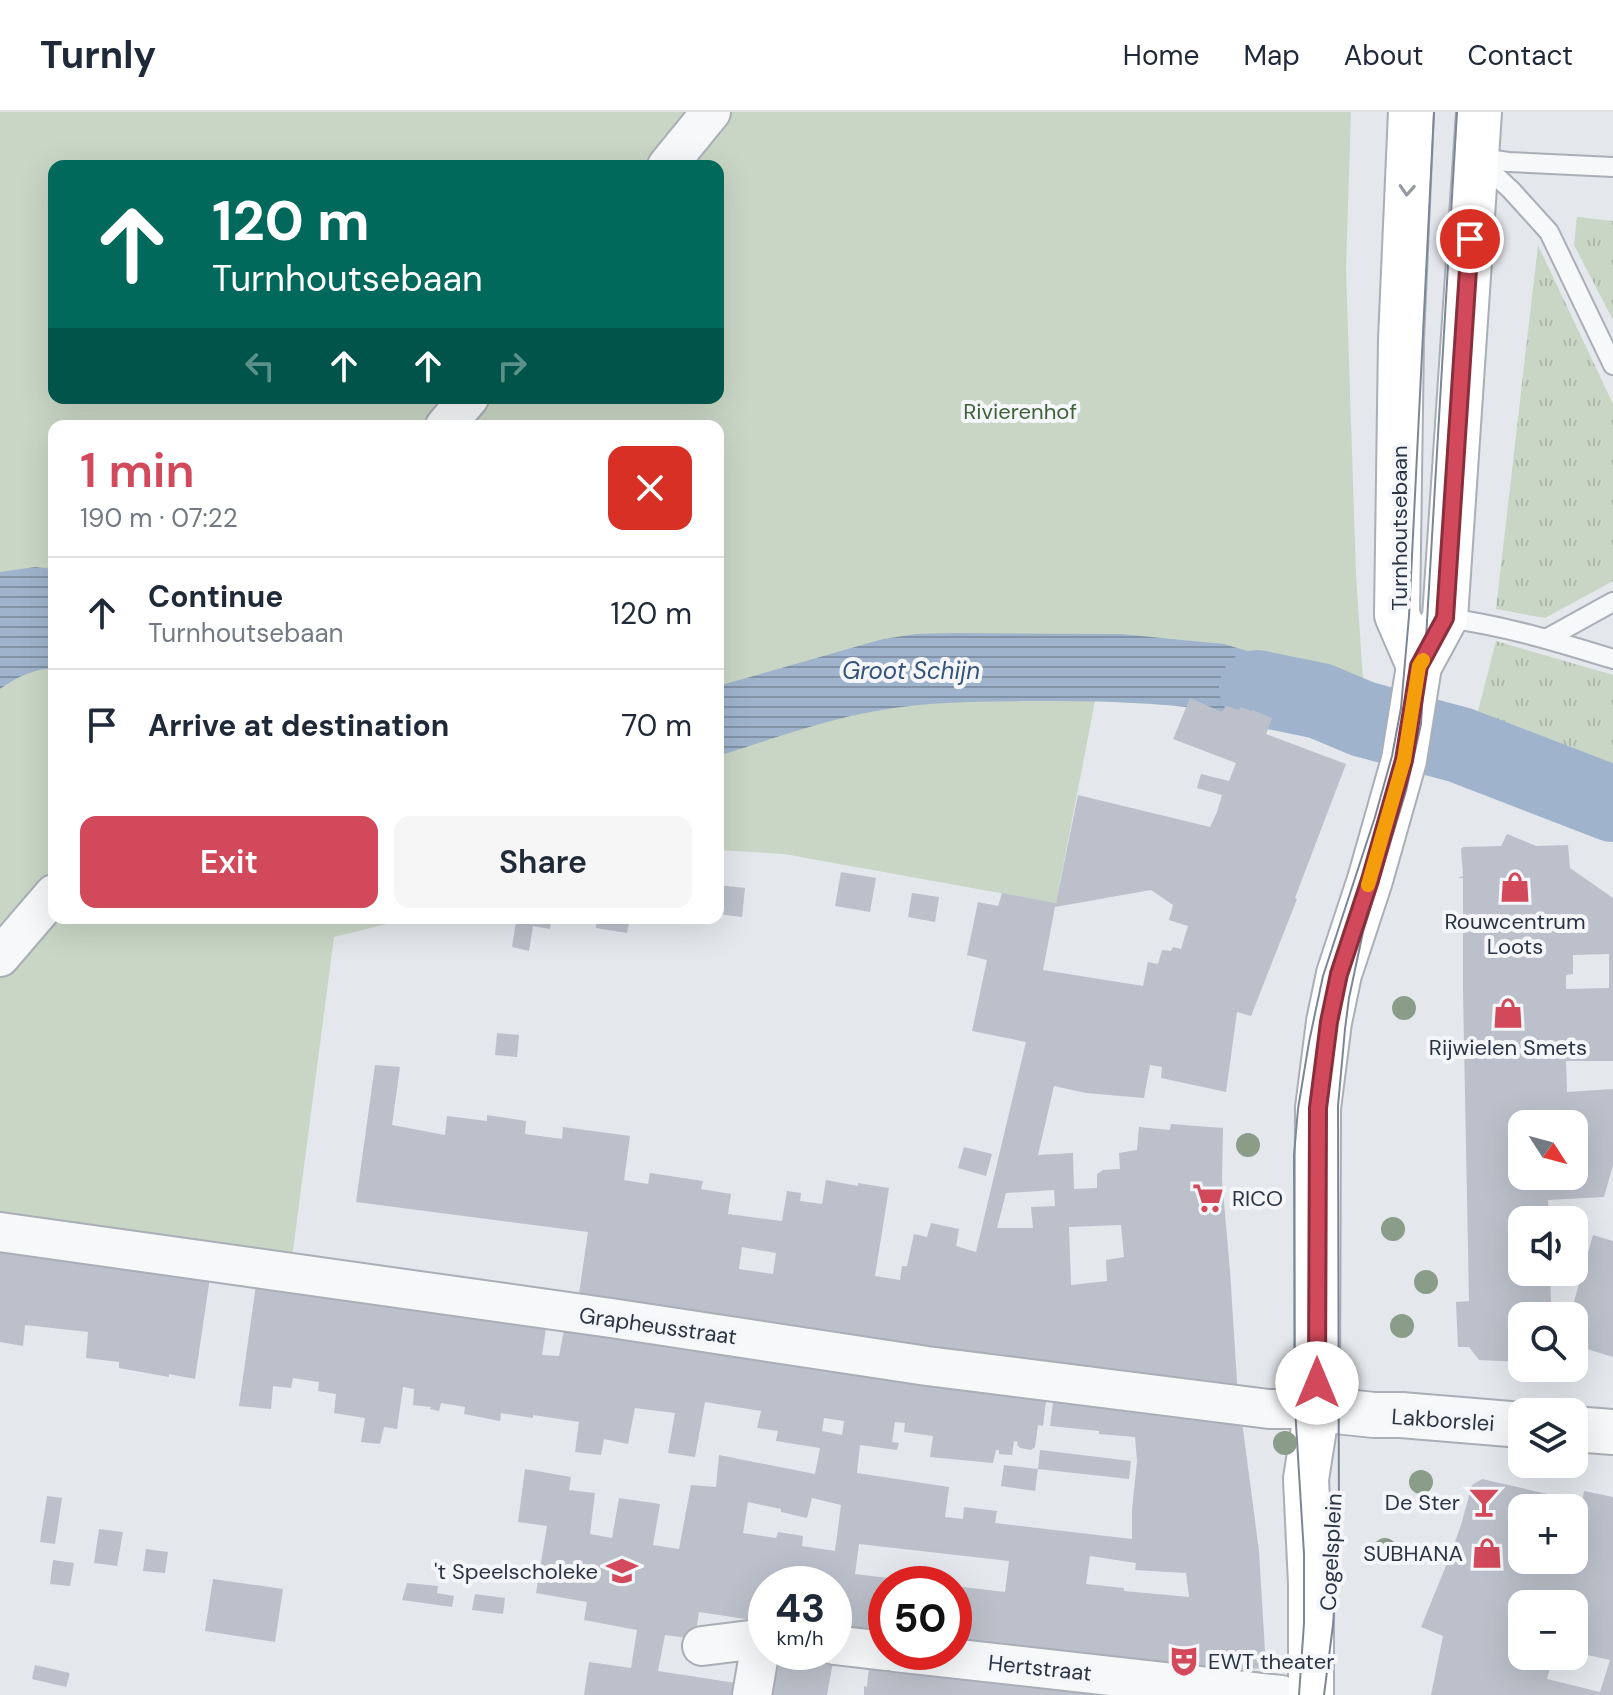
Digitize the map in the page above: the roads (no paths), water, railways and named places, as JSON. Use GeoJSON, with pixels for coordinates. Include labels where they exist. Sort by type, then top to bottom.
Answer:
{"type":"FeatureCollection","features":[{"type":"Feature","properties":{"kind":"main road","name":"Turnhoutsebaan"},"geometry":{"type":"LineString","coordinates":[[1411,112],[1401,340],[1397,615],[1416,684]]}},
{"type":"Feature","properties":{"kind":"main road","name":"Turnhoutsebaan"},"geometry":{"type":"LineString","coordinates":[[1416,684],[1445,618],[1479,112]]}},
{"type":"Feature","properties":{"kind":"main road","name":"Cogelsplein"},"geometry":{"type":"LineString","coordinates":[[1311,1695],[1328,1624],[1334,1495],[1334,1480],[1317,1409],[1318,1108],[1329,1022],[1339,974],[1404,760],[1416,684]]}},
{"type":"Feature","properties":{"kind":"street"},"geometry":{"type":"LineString","coordinates":[[672,160],[711,112]]}},
{"type":"Feature","properties":{"kind":"street"},"geometry":{"type":"LineString","coordinates":[[450,420],[464,404]]}},
{"type":"Feature","properties":{"kind":"street"},"geometry":{"type":"LineString","coordinates":[[0,957],[48,901]]}},
{"type":"Feature","properties":{"kind":"street","name":"Grapheusstraat"},"geometry":{"type":"LineString","coordinates":[[0,1232],[927,1366],[1269,1409],[1317,1409]]}},
{"type":"Feature","properties":{"kind":"street","name":"Lakborslei"},"geometry":{"type":"LineString","coordinates":[[1317,1409],[1508,1424]]}},
{"type":"Feature","properties":{"kind":"street"},"geometry":{"type":"LineString","coordinates":[[1588,1430],[1613,1432]]}},
{"type":"Feature","properties":{"kind":"street"},"geometry":{"type":"LineString","coordinates":[[702,1646],[748,1639]]}},
{"type":"Feature","properties":{"kind":"street","name":"Hertstraat"},"geometry":{"type":"LineString","coordinates":[[972,1661],[1281,1695]]}},
{"type":"Feature","properties":{"kind":"street"},"geometry":{"type":"LineString","coordinates":[[752,1695],[757,1670]]}},
{"type":"Feature","properties":{"kind":"lane"},"geometry":{"type":"LineString","coordinates":[[1475,157],[1508,162],[1613,167]]}},
{"type":"Feature","properties":{"kind":"lane"},"geometry":{"type":"LineString","coordinates":[[1475,157],[1511,190],[1549,232],[1613,365]]}},
{"type":"Feature","properties":{"kind":"lane"},"geometry":{"type":"LineString","coordinates":[[1546,639],[1613,602]]}},
{"type":"Feature","properties":{"kind":"lane"},"geometry":{"type":"LineString","coordinates":[[1445,618],[1546,639],[1613,659]]}},
{"type":"Feature","properties":{"kind":"water"},"geometry":{"type":"Polygon","coordinates":[[[48,568],[48,669],[26,674],[0,689],[0,572],[48,568]]]}},
{"type":"Feature","properties":{"kind":"water","name":"Groot Schijn"},"geometry":{"type":"Polygon","coordinates":[[[916,634],[1121,634],[1224,644],[1284,662],[1364,694],[1350,745],[1241,707],[1239,710],[1227,706],[1222,712],[1125,702],[1052,701],[952,703],[895,708],[816,725],[724,754],[724,684],[883,639],[916,634]]]}},
{"type":"Feature","properties":{"kind":"water"},"geometry":{"type":"Polygon","coordinates":[[[1475,723],[1613,777],[1613,840],[1595,830],[1458,778],[1475,723]]]}},
{"type":"Feature","properties":{"kind":"waterway","name":"Groot Schijn"},"geometry":{"type":"LineString","coordinates":[[1257,688],[1320,701],[1363,719],[1460,745],[1613,804]]}},
{"type":"Feature","properties":{"kind":"tram line"},"geometry":{"type":"LineString","coordinates":[[1299,1695],[1304,1623],[1304,1554],[1295,1408],[1294,1155],[1298,1109],[1323,976],[1375,817],[1401,708],[1409,616],[1434,112]]}},
{"type":"Feature","properties":{"kind":"tram line"},"geometry":{"type":"LineString","coordinates":[[1324,1695],[1339,1542],[1338,1106],[1349,998],[1363,932],[1406,791],[1421,724],[1457,112]]}},
{"type":"Feature","properties":{"kind":"place","name":"Rouwcentrum Loots"},"geometry":{"type":"Point","coordinates":[1515,887]}},
{"type":"Feature","properties":{"kind":"place","name":"Rijwielen Smets"},"geometry":{"type":"Point","coordinates":[1508,1013]}},
{"type":"Feature","properties":{"kind":"place","name":"RICO"},"geometry":{"type":"Point","coordinates":[1208,1198]}},
{"type":"Feature","properties":{"kind":"place","name":"De Ster"},"geometry":{"type":"Point","coordinates":[1484,1502]}},
{"type":"Feature","properties":{"kind":"place","name":"SUBHANA"},"geometry":{"type":"Point","coordinates":[1487,1553]}},
{"type":"Feature","properties":{"kind":"place","name":"'t Speelscholeke"},"geometry":{"type":"Point","coordinates":[622,1571]}},
{"type":"Feature","properties":{"kind":"place","name":"EWT theater"},"geometry":{"type":"Point","coordinates":[1184,1661]}},
{"type":"Feature","properties":{"kind":"park label","name":"Rivierenhof"},"geometry":{"type":"Point","coordinates":[1020,411]}}]}
